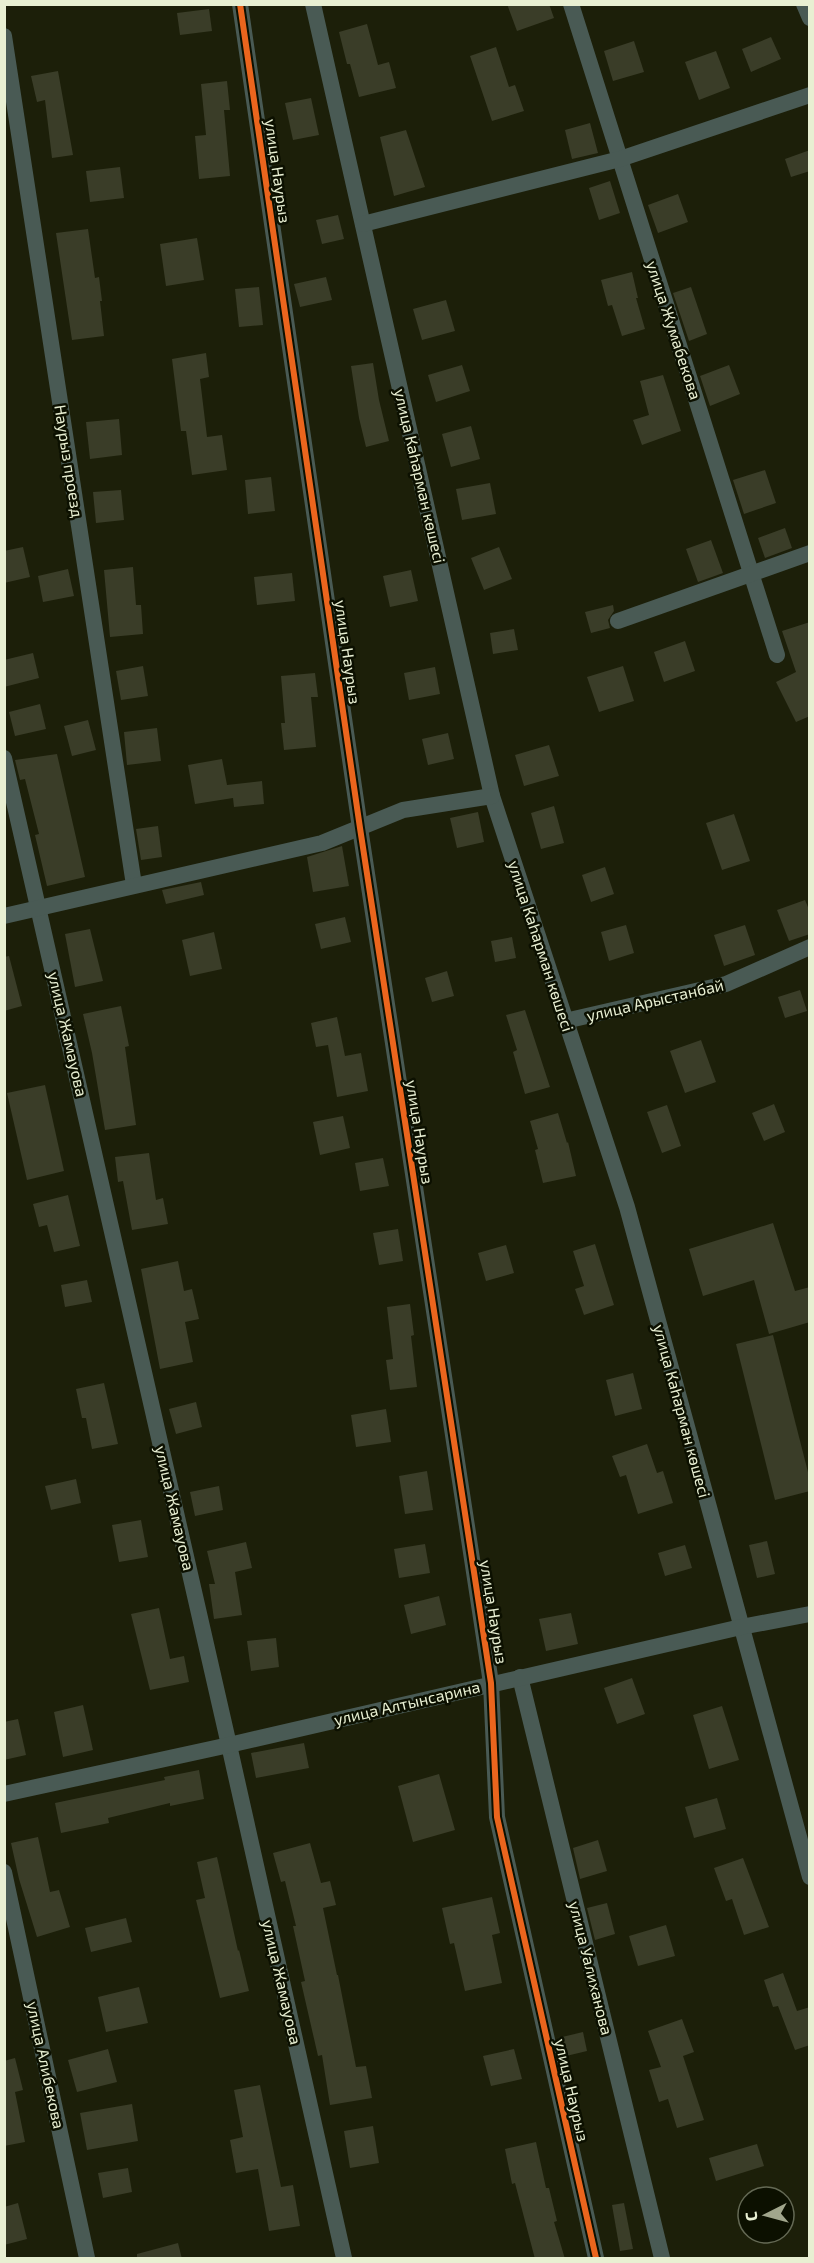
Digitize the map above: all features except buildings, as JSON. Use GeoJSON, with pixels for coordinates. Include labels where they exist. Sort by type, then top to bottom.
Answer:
{"type":"FeatureCollection","features":[{"type":"Feature","properties":{"kind":"street","name":"улица Наурыз"},"geometry":{"type":"LineString","coordinates":[[240,4],[360,828],[492,1683],[497,1817],[596,2259]]}},
{"type":"Feature","properties":{"kind":"street","name":"улица Каһарман көшесі"},"geometry":{"type":"LineString","coordinates":[[313,4],[492,796],[627,1207],[810,1877]]}},
{"type":"Feature","properties":{"kind":"street","name":"улица Жумабекова"},"geometry":{"type":"LineString","coordinates":[[571,4],[777,655]]}},
{"type":"Feature","properties":{"kind":"street"},"geometry":{"type":"LineString","coordinates":[[804,4],[810,18]]}},
{"type":"Feature","properties":{"kind":"street","name":"Наурыз проезд"},"geometry":{"type":"LineString","coordinates":[[4,36],[134,885]]}},
{"type":"Feature","properties":{"kind":"street"},"geometry":{"type":"LineString","coordinates":[[363,224],[620,159],[810,95]]}},
{"type":"Feature","properties":{"kind":"street"},"geometry":{"type":"LineString","coordinates":[[618,621],[810,553]]}},
{"type":"Feature","properties":{"kind":"street","name":"улица Жамауова"},"geometry":{"type":"LineString","coordinates":[[4,758],[344,2259]]}},
{"type":"Feature","properties":{"kind":"street"},"geometry":{"type":"LineString","coordinates":[[4,916],[322,843],[404,810],[492,796]]}},
{"type":"Feature","properties":{"kind":"street","name":"улица Арыстанбай"},"geometry":{"type":"LineString","coordinates":[[565,1021],[726,984],[810,947]]}},
{"type":"Feature","properties":{"kind":"street","name":"улица Алтынсарина"},"geometry":{"type":"LineString","coordinates":[[4,1794],[229,1745],[492,1683],[810,1614]]}},
{"type":"Feature","properties":{"kind":"street","name":"улица Уалиханова"},"geometry":{"type":"LineString","coordinates":[[520,1677],[662,2259]]}},
{"type":"Feature","properties":{"kind":"street","name":"улица Алибекова"},"geometry":{"type":"LineString","coordinates":[[4,1872],[87,2259]]}},
{"type":"Feature","properties":{"kind":"cycle path"},"geometry":{"type":"LineString","coordinates":[[240,4],[360,828],[491,1683],[497,1817],[596,2258]]}}]}
